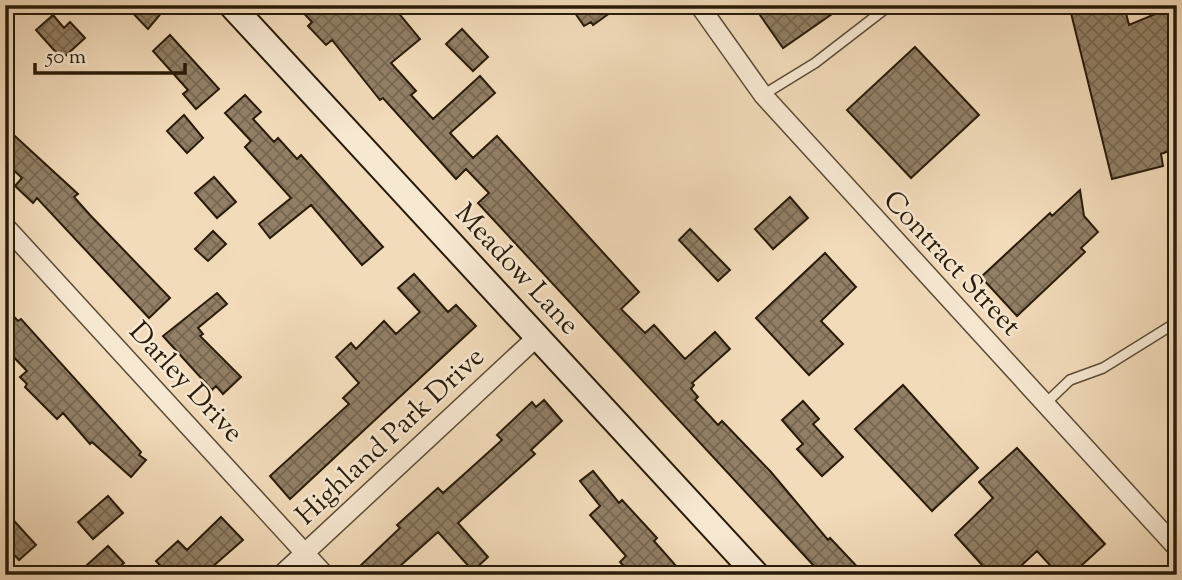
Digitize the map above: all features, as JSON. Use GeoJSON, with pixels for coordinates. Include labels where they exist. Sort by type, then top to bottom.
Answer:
{"type":"FeatureCollection","features":[{"type":"Feature","properties":{"kind":"street","name":"Meadow Lane"},"geometry":{"type":"LineString","coordinates":[[231,5],[757,575]]}},
{"type":"Feature","properties":{"kind":"street","name":"Contract Street"},"geometry":{"type":"LineString","coordinates":[[699,5],[763,95],[1177,548]]}},
{"type":"Feature","properties":{"kind":"street","name":"Darley Drive"},"geometry":{"type":"LineString","coordinates":[[5,226],[325,575]]}},
{"type":"Feature","properties":{"kind":"street","name":"Highland Park Drive"},"geometry":{"type":"LineString","coordinates":[[281,575],[537,337]]}},
{"type":"Feature","properties":{"kind":"lane"},"geometry":{"type":"LineString","coordinates":[[763,95],[815,63],[884,9]]}},
{"type":"Feature","properties":{"kind":"lane"},"geometry":{"type":"LineString","coordinates":[[1045,404],[1070,380],[1102,368],[1177,322]]}},
{"type":"Feature","properties":{"kind":"building"},"geometry":{"type":"Polygon","coordinates":[[[125,5],[168,5],[148,29],[125,5]]]}},
{"type":"Feature","properties":{"kind":"building"},"geometry":{"type":"Polygon","coordinates":[[[296,5],[392,5],[420,39],[391,63],[416,91],[411,95],[433,119],[480,76],[495,93],[450,133],[473,158],[497,136],[639,292],[621,309],[645,333],[654,325],[685,359],[715,332],[730,349],[692,383],[694,385],[691,389],[698,397],[695,400],[718,425],[722,421],[771,472],[828,540],[830,538],[865,575],[805,575],[815,567],[478,203],[489,193],[466,169],[456,179],[383,98],[380,100],[332,40],[326,45],[308,26],[312,22],[296,5]]]}},
{"type":"Feature","properties":{"kind":"building"},"geometry":{"type":"Polygon","coordinates":[[[579,5],[621,5],[593,25],[591,22],[584,26],[575,13],[582,9],[579,5]]]}},
{"type":"Feature","properties":{"kind":"building"},"geometry":{"type":"Polygon","coordinates":[[[753,5],[845,5],[783,48],[753,5]]]}},
{"type":"Feature","properties":{"kind":"building"},"geometry":{"type":"Polygon","coordinates":[[[1069,5],[1124,5],[1129,25],[1177,5],[1177,148],[1161,154],[1163,166],[1112,179],[1069,5]]]}},
{"type":"Feature","properties":{"kind":"building"},"geometry":{"type":"Polygon","coordinates":[[[53,15],[64,28],[70,22],[85,38],[62,59],[36,30],[53,15]]]}},
{"type":"Feature","properties":{"kind":"building"},"geometry":{"type":"Polygon","coordinates":[[[462,29],[488,57],[473,71],[446,44],[462,29]]]}},
{"type":"Feature","properties":{"kind":"building"},"geometry":{"type":"Polygon","coordinates":[[[170,35],[219,89],[196,109],[183,94],[188,90],[153,51],[170,35]]]}},
{"type":"Feature","properties":{"kind":"building"},"geometry":{"type":"Polygon","coordinates":[[[915,47],[979,115],[911,178],[847,110],[915,47]]]}},
{"type":"Feature","properties":{"kind":"building"},"geometry":{"type":"Polygon","coordinates":[[[245,95],[261,112],[253,119],[274,142],[278,138],[297,159],[301,155],[383,247],[362,265],[311,205],[270,238],[259,224],[291,198],[245,147],[251,141],[225,113],[245,95]]]}},
{"type":"Feature","properties":{"kind":"building"},"geometry":{"type":"Polygon","coordinates":[[[184,115],[203,138],[187,153],[167,131],[184,115]]]}},
{"type":"Feature","properties":{"kind":"building"},"geometry":{"type":"Polygon","coordinates":[[[5,127],[78,194],[74,197],[170,298],[149,318],[37,198],[33,203],[15,186],[22,178],[5,162],[5,127]]]}},
{"type":"Feature","properties":{"kind":"building"},"geometry":{"type":"Polygon","coordinates":[[[214,177],[236,202],[217,218],[195,193],[214,177]]]}},
{"type":"Feature","properties":{"kind":"building"},"geometry":{"type":"Polygon","coordinates":[[[1080,190],[1084,216],[1098,232],[1081,248],[1085,252],[1017,316],[981,277],[1050,213],[1052,216],[1080,190]]]}},
{"type":"Feature","properties":{"kind":"building"},"geometry":{"type":"Polygon","coordinates":[[[790,197],[808,218],[773,249],[755,229],[790,197]]]}},
{"type":"Feature","properties":{"kind":"building"},"geometry":{"type":"Polygon","coordinates":[[[690,229],[730,270],[718,281],[679,240],[690,229]]]}},
{"type":"Feature","properties":{"kind":"building"},"geometry":{"type":"Polygon","coordinates":[[[213,231],[226,244],[208,261],[195,249],[213,231]]]}},
{"type":"Feature","properties":{"kind":"building"},"geometry":{"type":"Polygon","coordinates":[[[825,253],[856,287],[821,321],[843,344],[809,375],[756,318],[825,253]]]}},
{"type":"Feature","properties":{"kind":"building"},"geometry":{"type":"Polygon","coordinates":[[[414,274],[448,312],[456,305],[476,326],[290,499],[270,476],[349,404],[343,398],[359,383],[336,357],[351,343],[356,349],[384,321],[396,334],[420,312],[398,288],[414,274]]]}},
{"type":"Feature","properties":{"kind":"building"},"geometry":{"type":"Polygon","coordinates":[[[217,293],[227,304],[198,328],[203,334],[200,336],[241,377],[223,394],[216,386],[212,390],[163,336],[217,293]]]}},
{"type":"Feature","properties":{"kind":"building"},"geometry":{"type":"Polygon","coordinates":[[[5,307],[18,321],[21,319],[141,452],[139,455],[146,460],[131,477],[92,442],[90,444],[63,413],[57,419],[25,387],[27,384],[20,377],[27,371],[5,348],[5,307]]]}},
{"type":"Feature","properties":{"kind":"building"},"geometry":{"type":"Polygon","coordinates":[[[903,385],[978,468],[932,511],[855,429],[903,385]]]}},
{"type":"Feature","properties":{"kind":"building"},"geometry":{"type":"Polygon","coordinates":[[[544,400],[562,421],[531,450],[535,454],[458,523],[488,557],[473,571],[438,532],[390,575],[368,575],[360,566],[400,528],[397,525],[438,488],[443,493],[502,440],[497,435],[532,402],[536,407],[544,400]]]}},
{"type":"Feature","properties":{"kind":"building"},"geometry":{"type":"Polygon","coordinates":[[[803,401],[819,419],[813,424],[843,457],[822,476],[797,449],[803,444],[782,420],[803,401]]]}},
{"type":"Feature","properties":{"kind":"building"},"geometry":{"type":"Polygon","coordinates":[[[1017,448],[1105,544],[1071,575],[1059,575],[1037,551],[1011,575],[991,575],[955,535],[993,498],[979,482],[1017,448]]]}},
{"type":"Feature","properties":{"kind":"building"},"geometry":{"type":"Polygon","coordinates":[[[593,471],[619,503],[622,500],[657,538],[654,541],[684,575],[632,575],[620,562],[626,556],[590,515],[600,506],[580,481],[593,471]]]}},
{"type":"Feature","properties":{"kind":"building"},"geometry":{"type":"Polygon","coordinates":[[[108,496],[123,513],[93,539],[78,522],[108,496]]]}},
{"type":"Feature","properties":{"kind":"building"},"geometry":{"type":"Polygon","coordinates":[[[5,511],[36,545],[19,560],[5,545],[5,511]]]}},
{"type":"Feature","properties":{"kind":"building"},"geometry":{"type":"Polygon","coordinates":[[[221,517],[243,540],[203,575],[169,575],[156,561],[178,541],[187,550],[221,517]]]}},
{"type":"Feature","properties":{"kind":"building"},"geometry":{"type":"Polygon","coordinates":[[[108,546],[124,563],[111,575],[76,575],[108,546]]]}}]}
